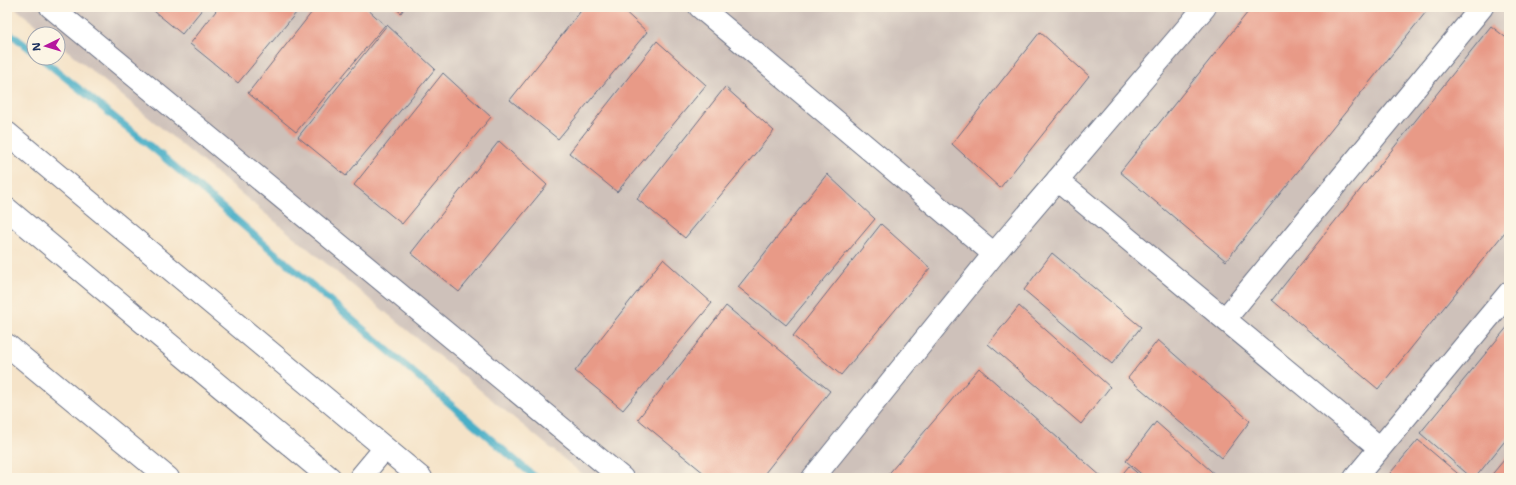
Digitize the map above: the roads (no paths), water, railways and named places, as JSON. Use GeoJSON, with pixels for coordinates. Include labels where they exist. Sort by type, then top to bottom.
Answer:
{"type":"FeatureCollection","features":[{"type":"Feature","properties":{"kind":"street"},"geometry":{"type":"LineString","coordinates":[[51,7],[622,478]]}},
{"type":"Feature","properties":{"kind":"street"},"geometry":{"type":"LineString","coordinates":[[700,7],[994,254]]}},
{"type":"Feature","properties":{"kind":"street"},"geometry":{"type":"LineString","coordinates":[[813,478],[994,254],[1205,7]]}},
{"type":"Feature","properties":{"kind":"street"},"geometry":{"type":"LineString","coordinates":[[1225,319],[1482,7]]}},
{"type":"Feature","properties":{"kind":"street"},"geometry":{"type":"LineString","coordinates":[[7,133],[421,478]]}},
{"type":"Feature","properties":{"kind":"street"},"geometry":{"type":"LineString","coordinates":[[1057,180],[1380,448]]}},
{"type":"Feature","properties":{"kind":"street"},"geometry":{"type":"LineString","coordinates":[[7,209],[330,478]]}},
{"type":"Feature","properties":{"kind":"street"},"geometry":{"type":"LineString","coordinates":[[1355,478],[1509,294]]}},
{"type":"Feature","properties":{"kind":"street"},"geometry":{"type":"LineString","coordinates":[[7,345],[168,478]]}},
{"type":"Feature","properties":{"kind":"street"},"geometry":{"type":"LineString","coordinates":[[360,478],[385,448]]}},
{"type":"Feature","properties":{"kind":"waterway"},"geometry":{"type":"LineString","coordinates":[[7,31],[26,46]]}},
{"type":"Feature","properties":{"kind":"waterway"},"geometry":{"type":"LineString","coordinates":[[51,66],[160,154],[536,478]]}}]}
